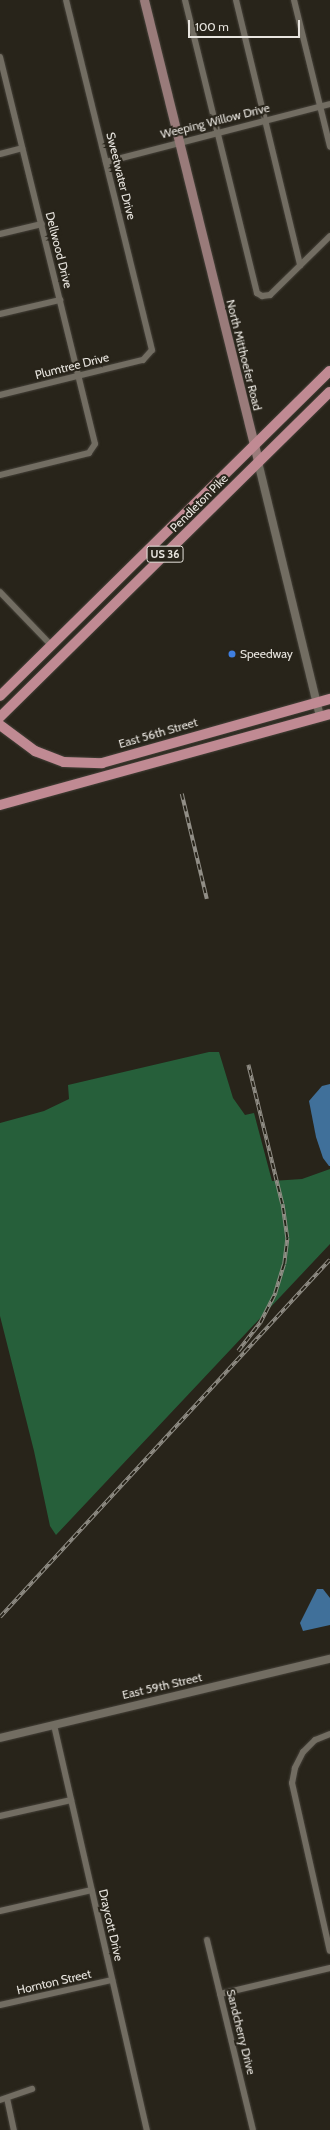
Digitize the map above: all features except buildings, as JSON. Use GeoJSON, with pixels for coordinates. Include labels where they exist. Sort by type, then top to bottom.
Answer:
{"type":"FeatureCollection","features":[{"type":"Feature","properties":{"kind":"main road","name":"North Mitthoefer Road"},"geometry":{"type":"LineString","coordinates":[[144,0],[258,462]]}},
{"type":"Feature","properties":{"kind":"main road","name":"Pendleton Pike"},"geometry":{"type":"LineString","coordinates":[[0,696],[330,371]]}},
{"type":"Feature","properties":{"kind":"main road","name":"Pendleton Pike"},"geometry":{"type":"LineString","coordinates":[[0,717],[330,392]]}},
{"type":"Feature","properties":{"kind":"main road","name":"East 56th Street"},"geometry":{"type":"LineString","coordinates":[[0,725],[35,751],[64,762],[102,762],[330,699]]}},
{"type":"Feature","properties":{"kind":"main road"},"geometry":{"type":"LineString","coordinates":[[0,805],[330,714]]}},
{"type":"Feature","properties":{"kind":"street","name":"Sweetwater Drive"},"geometry":{"type":"LineString","coordinates":[[66,0],[152,348],[149,357]]}},
{"type":"Feature","properties":{"kind":"street"},"geometry":{"type":"LineString","coordinates":[[185,0],[257,293],[268,296],[330,236]]}},
{"type":"Feature","properties":{"kind":"street"},"geometry":{"type":"LineString","coordinates":[[236,0],[300,265]]}},
{"type":"Feature","properties":{"kind":"street"},"geometry":{"type":"LineString","coordinates":[[294,0],[330,147]]}},
{"type":"Feature","properties":{"kind":"street","name":"Dellwood Drive"},"geometry":{"type":"LineString","coordinates":[[0,57],[2,73],[42,224],[79,375],[94,448],[89,453],[0,475]]}},
{"type":"Feature","properties":{"kind":"street","name":"Weeping Willow Drive"},"geometry":{"type":"LineString","coordinates":[[106,162],[180,141],[330,104]]}},
{"type":"Feature","properties":{"kind":"street"},"geometry":{"type":"LineString","coordinates":[[0,154],[22,148]]}},
{"type":"Feature","properties":{"kind":"street"},"geometry":{"type":"LineString","coordinates":[[0,234],[42,224]]}},
{"type":"Feature","properties":{"kind":"street"},"geometry":{"type":"LineString","coordinates":[[0,314],[60,300]]}},
{"type":"Feature","properties":{"kind":"street","name":"Plumtree Drive"},"geometry":{"type":"LineString","coordinates":[[0,395],[143,360],[149,357]]}},
{"type":"Feature","properties":{"kind":"street","name":"North Mitthoefer Road"},"geometry":{"type":"LineString","coordinates":[[258,462],[320,716]]}},
{"type":"Feature","properties":{"kind":"street"},"geometry":{"type":"LineString","coordinates":[[0,592],[51,645]]}},
{"type":"Feature","properties":{"kind":"street","name":"East 59th Street"},"geometry":{"type":"LineString","coordinates":[[0,1738],[330,1659]]}},
{"type":"Feature","properties":{"kind":"street","name":"Draycott Drive"},"geometry":{"type":"LineString","coordinates":[[54,1725],[147,2130]]}},
{"type":"Feature","properties":{"kind":"street"},"geometry":{"type":"LineString","coordinates":[[330,1734],[315,1740],[303,1752],[295,1768],[292,1786],[330,1950]]}},
{"type":"Feature","properties":{"kind":"street"},"geometry":{"type":"LineString","coordinates":[[0,1816],[71,1800]]}},
{"type":"Feature","properties":{"kind":"street"},"geometry":{"type":"LineString","coordinates":[[0,1910],[92,1890]]}},
{"type":"Feature","properties":{"kind":"street","name":"Sandcherry Drive"},"geometry":{"type":"LineString","coordinates":[[207,1940],[253,2130]]}},
{"type":"Feature","properties":{"kind":"street"},"geometry":{"type":"LineString","coordinates":[[220,1994],[330,1968]]}},
{"type":"Feature","properties":{"kind":"street","name":"Hornton Street"},"geometry":{"type":"LineString","coordinates":[[0,2005],[112,1980]]}},
{"type":"Feature","properties":{"kind":"street"},"geometry":{"type":"LineString","coordinates":[[14,2130],[3,2099],[32,2089]]}},
{"type":"Feature","properties":{"kind":"green space"},"geometry":{"type":"Polygon","coordinates":[[[209,1052],[219,1052],[233,1098],[245,1115],[254,1113],[272,1181],[302,1179],[330,1169],[330,1244],[56,1535],[50,1526],[34,1451],[0,1316],[0,1123],[44,1111],[69,1099],[68,1085],[209,1052]]]}},
{"type":"Feature","properties":{"kind":"water"},"geometry":{"type":"Polygon","coordinates":[[[330,1084],[329,1166],[323,1158],[316,1137],[309,1101],[322,1086],[330,1084]]]}},
{"type":"Feature","properties":{"kind":"water"},"geometry":{"type":"Polygon","coordinates":[[[317,1589],[323,1589],[330,1598],[330,1625],[303,1631],[300,1623],[317,1589]]]}},
{"type":"Feature","properties":{"kind":"railway"},"geometry":{"type":"LineString","coordinates":[[182,794],[207,899]]}},
{"type":"Feature","properties":{"kind":"railway"},"geometry":{"type":"LineString","coordinates":[[238,1351],[260,1323],[275,1293],[284,1264],[287,1238],[282,1204],[248,1065]]}},
{"type":"Feature","properties":{"kind":"railway"},"geometry":{"type":"LineString","coordinates":[[0,1617],[330,1260]]}},
{"type":"Feature","properties":{"kind":"place","name":"Speedway"},"geometry":{"type":"Point","coordinates":[232,654]}}]}
